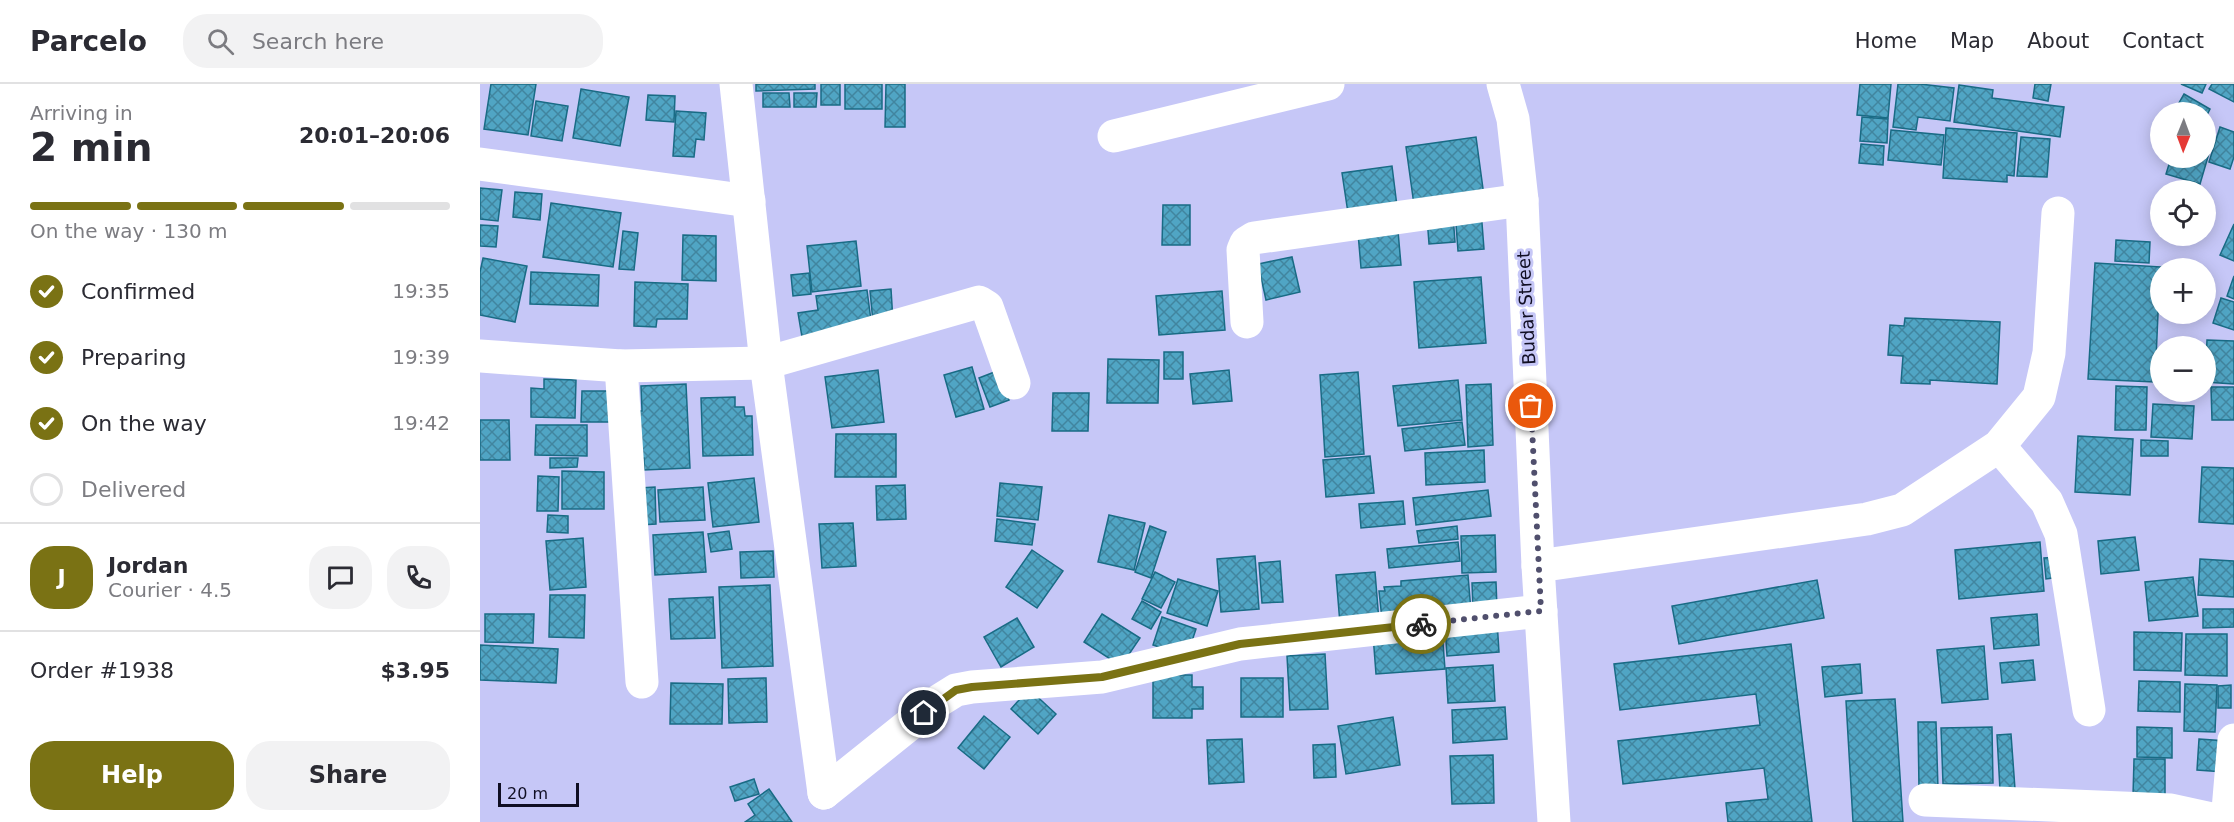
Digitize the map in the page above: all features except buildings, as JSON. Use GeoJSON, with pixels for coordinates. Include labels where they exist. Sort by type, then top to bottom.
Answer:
{"type":"FeatureCollection","features":[{"type":"Feature","properties":{"kind":"street"},"geometry":{"type":"LineString","coordinates":[[736,84],[766,363],[824,793],[940,700],[956,690],[1102,677],[1240,644],[1541,611]]}},
{"type":"Feature","properties":{"kind":"street"},"geometry":{"type":"LineString","coordinates":[[1114,136],[1328,84]]}},
{"type":"Feature","properties":{"kind":"street","name":"Budar Street"},"geometry":{"type":"LineString","coordinates":[[1503,84],[1514,119],[1521,200],[1538,566],[1554,822]]}},
{"type":"Feature","properties":{"kind":"street"},"geometry":{"type":"LineString","coordinates":[[480,165],[749,201]]}},
{"type":"Feature","properties":{"kind":"street"},"geometry":{"type":"LineString","coordinates":[[1247,322],[1243,250],[1246,243],[1254,238],[1521,200]]}},
{"type":"Feature","properties":{"kind":"street"},"geometry":{"type":"LineString","coordinates":[[1538,566],[1867,519],[1902,510],[1999,446],[2040,397],[2049,353],[2058,213]]}},
{"type":"Feature","properties":{"kind":"street"},"geometry":{"type":"LineString","coordinates":[[480,356],[621,366],[766,363],[979,302],[987,306],[1014,384]]}},
{"type":"Feature","properties":{"kind":"street"},"geometry":{"type":"LineString","coordinates":[[621,366],[642,682]]}},
{"type":"Feature","properties":{"kind":"street"},"geometry":{"type":"LineString","coordinates":[[1999,446],[2047,502],[2061,534],[2089,710]]}},
{"type":"Feature","properties":{"kind":"street"},"geometry":{"type":"LineString","coordinates":[[1925,800],[2227,822],[2234,740]]}},
{"type":"Feature","properties":{"kind":"way so far"},"geometry":{"type":"LineString","coordinates":[[1421,624],[1541,611],[1531,406]]}},
{"type":"Feature","properties":{"kind":"route"},"geometry":{"type":"LineString","coordinates":[[924,713],[956,690],[972,687],[1102,677],[1240,644],[1421,624]]}}]}
